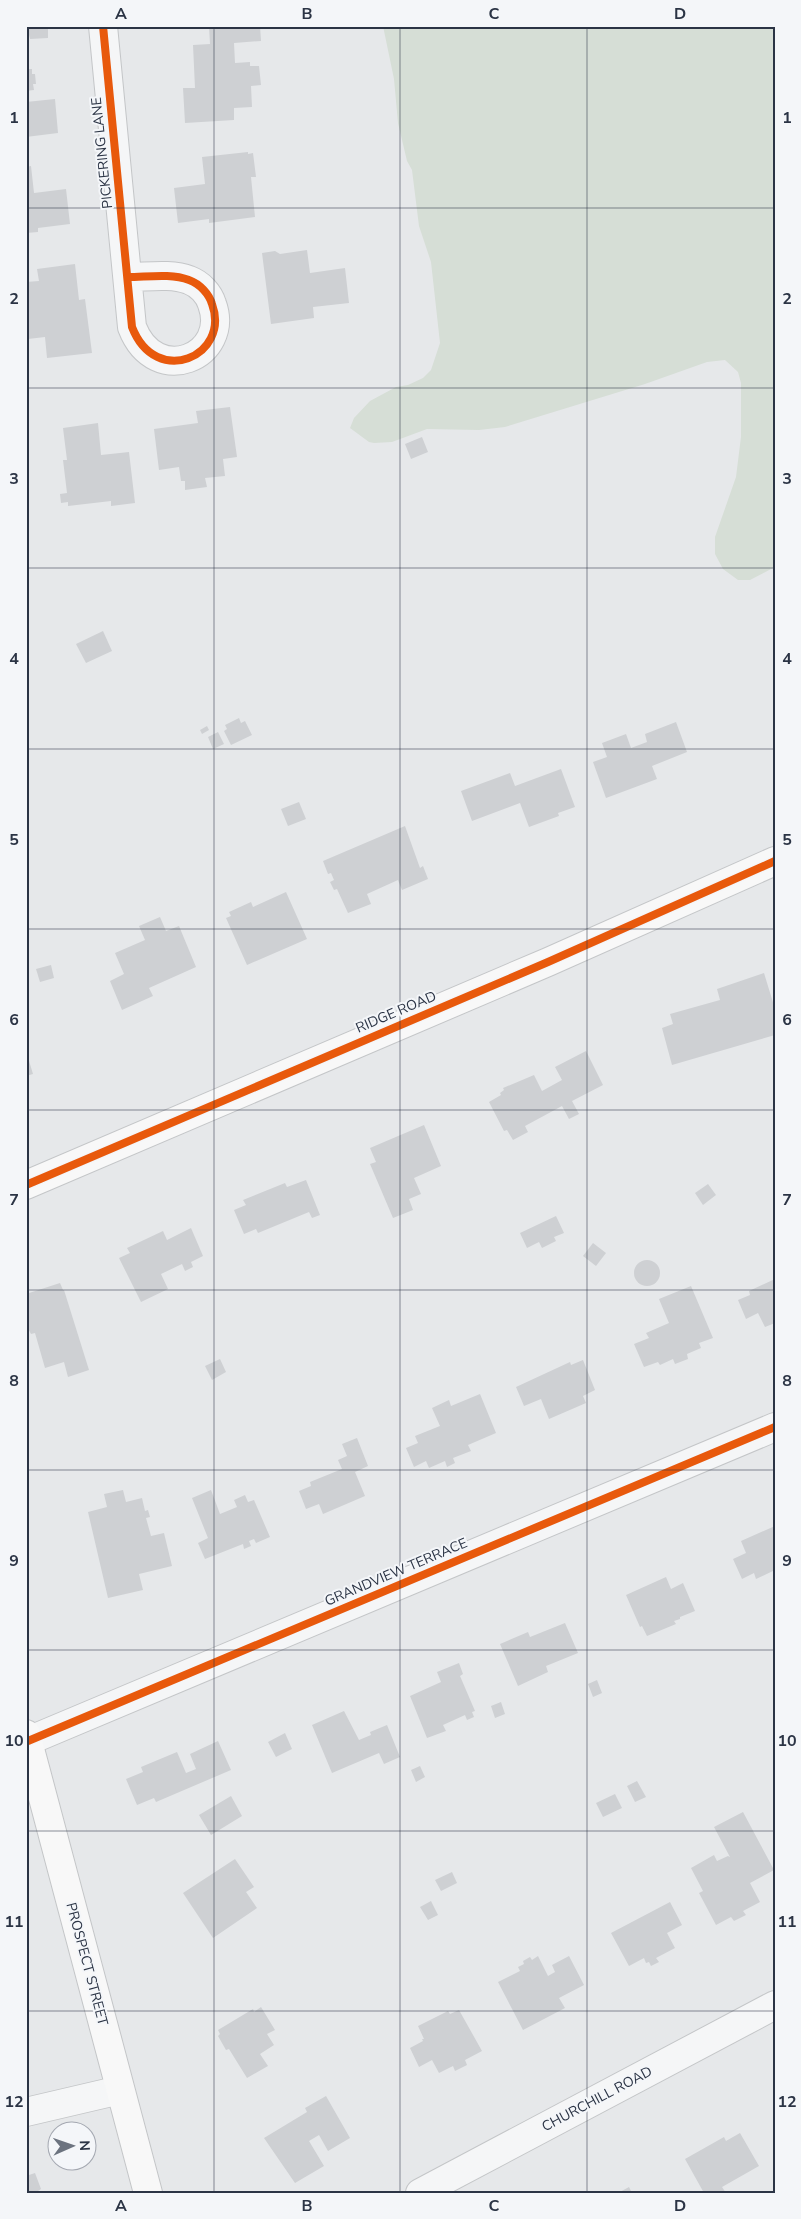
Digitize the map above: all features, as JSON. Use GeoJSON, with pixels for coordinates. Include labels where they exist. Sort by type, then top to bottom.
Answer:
{"type":"FeatureCollection","features":[{"type":"Feature","properties":{"kind":"street","name":"PICKERING LANE"},"geometry":{"type":"LineString","coordinates":[[103,26],[106,73],[128,277]]}},
{"type":"Feature","properties":{"kind":"street","name":"RIDGE ROAD"},"geometry":{"type":"LineString","coordinates":[[26,1185],[548,962],[775,861]]}},
{"type":"Feature","properties":{"kind":"street","name":"GRANDVIEW TERRACE"},"geometry":{"type":"LineString","coordinates":[[27,1738],[775,1427]]}},
{"type":"Feature","properties":{"kind":"street","name":"PROSPECT STREET"},"geometry":{"type":"LineString","coordinates":[[27,1738],[148,2193]]}},
{"type":"Feature","properties":{"kind":"street","name":"CHURCHILL ROAD"},"geometry":{"type":"LineString","coordinates":[[420,2193],[775,2005]]}},
{"type":"Feature","properties":{"kind":"street"},"geometry":{"type":"LineString","coordinates":[[26,2112],[120,2090]]}},
{"type":"Feature","properties":{"kind":"shaded area"},"geometry":{"type":"Polygon","coordinates":[[[383,26],[775,26],[775,567],[750,580],[738,580],[723,569],[715,554],[715,537],[736,477],[741,437],[741,383],[738,372],[725,360],[707,362],[645,384],[505,427],[479,430],[427,429],[392,442],[374,443],[369,442],[350,428],[354,418],[370,401],[396,387],[408,385],[423,378],[431,370],[440,343],[431,262],[419,226],[412,170],[407,161],[398,123],[394,79],[383,26]]]}},
{"type":"Feature","properties":{"kind":"building"},"geometry":{"type":"Polygon","coordinates":[[[26,26],[48,26],[48,38],[30,39],[29,35],[26,35],[26,26]]]}},
{"type":"Feature","properties":{"kind":"building"},"geometry":{"type":"Polygon","coordinates":[[[209,26],[260,26],[261,41],[234,43],[235,63],[250,62],[250,66],[259,66],[261,85],[251,86],[252,107],[234,108],[234,120],[185,123],[183,88],[195,88],[193,45],[210,44],[209,26]]]}},
{"type":"Feature","properties":{"kind":"building"},"geometry":{"type":"Polygon","coordinates":[[[26,69],[32,69],[32,74],[35,74],[36,84],[33,84],[34,90],[26,91],[26,69]]]}},
{"type":"Feature","properties":{"kind":"building"},"geometry":{"type":"Polygon","coordinates":[[[55,99],[58,133],[26,137],[26,102],[55,99]]]}},
{"type":"Feature","properties":{"kind":"building"},"geometry":{"type":"Polygon","coordinates":[[[248,152],[248,154],[253,153],[256,177],[251,177],[255,217],[209,223],[209,219],[178,223],[174,188],[205,184],[202,157],[248,152]]]}},
{"type":"Feature","properties":{"kind":"building"},"geometry":{"type":"Polygon","coordinates":[[[31,166],[34,193],[66,189],[70,224],[38,228],[38,232],[26,233],[26,167],[31,166]]]}},
{"type":"Feature","properties":{"kind":"building"},"geometry":{"type":"Polygon","coordinates":[[[307,250],[310,273],[345,268],[349,303],[313,307],[314,318],[271,324],[262,253],[275,251],[280,254],[307,250]]]}},
{"type":"Feature","properties":{"kind":"building"},"geometry":{"type":"Polygon","coordinates":[[[75,264],[79,300],[85,299],[92,353],[47,358],[45,337],[28,339],[26,337],[26,282],[39,281],[37,269],[75,264]]]}},
{"type":"Feature","properties":{"kind":"building"},"geometry":{"type":"Polygon","coordinates":[[[230,407],[237,457],[223,459],[225,476],[205,478],[207,487],[185,490],[185,481],[181,481],[179,467],[159,470],[154,429],[198,423],[196,411],[230,407]]]}},
{"type":"Feature","properties":{"kind":"building"},"geometry":{"type":"Polygon","coordinates":[[[98,423],[101,455],[129,452],[135,503],[111,506],[111,501],[68,506],[68,502],[61,503],[60,494],[67,493],[63,460],[67,460],[63,428],[98,423]]]}},
{"type":"Feature","properties":{"kind":"building"},"geometry":{"type":"Polygon","coordinates":[[[422,437],[428,452],[411,459],[405,444],[422,437]]]}},
{"type":"Feature","properties":{"kind":"building"},"geometry":{"type":"Polygon","coordinates":[[[103,631],[112,651],[86,663],[76,644],[103,631]]]}},
{"type":"Feature","properties":{"kind":"building"},"geometry":{"type":"Polygon","coordinates":[[[239,718],[241,723],[245,721],[252,735],[231,745],[224,731],[227,729],[225,725],[239,718]]]}},
{"type":"Feature","properties":{"kind":"building"},"geometry":{"type":"Polygon","coordinates":[[[676,722],[687,752],[652,766],[657,779],[606,798],[593,762],[607,757],[602,743],[626,734],[631,748],[647,742],[645,734],[676,722]]]}},
{"type":"Feature","properties":{"kind":"building"},"geometry":{"type":"Polygon","coordinates":[[[207,726],[209,730],[202,734],[200,730],[207,726]]]}},
{"type":"Feature","properties":{"kind":"building"},"geometry":{"type":"Polygon","coordinates":[[[218,732],[224,744],[213,749],[208,737],[218,732]]]}},
{"type":"Feature","properties":{"kind":"building"},"geometry":{"type":"Polygon","coordinates":[[[561,769],[575,807],[558,813],[559,816],[529,827],[520,803],[472,821],[461,791],[510,773],[515,786],[561,769]]]}},
{"type":"Feature","properties":{"kind":"building"},"geometry":{"type":"Polygon","coordinates":[[[299,802],[306,819],[288,826],[281,809],[299,802]]]}},
{"type":"Feature","properties":{"kind":"building"},"geometry":{"type":"Polygon","coordinates":[[[405,826],[420,868],[423,866],[428,879],[402,890],[398,880],[367,894],[371,904],[348,913],[337,889],[334,890],[330,882],[334,880],[331,873],[328,874],[323,861],[405,826]]]}},
{"type":"Feature","properties":{"kind":"building"},"geometry":{"type":"Polygon","coordinates":[[[286,892],[307,939],[247,965],[226,918],[231,916],[229,912],[251,902],[253,907],[286,892]]]}},
{"type":"Feature","properties":{"kind":"building"},"geometry":{"type":"Polygon","coordinates":[[[160,917],[166,931],[179,926],[196,967],[149,988],[153,996],[122,1010],[110,981],[124,974],[115,953],[145,940],[139,926],[160,917]]]}},
{"type":"Feature","properties":{"kind":"building"},"geometry":{"type":"Polygon","coordinates":[[[51,965],[54,978],[40,982],[36,969],[51,965]]]}},
{"type":"Feature","properties":{"kind":"building"},"geometry":{"type":"Polygon","coordinates":[[[764,973],[775,1009],[775,1035],[672,1065],[662,1028],[673,1024],[670,1014],[720,1000],[717,989],[764,973]]]}},
{"type":"Feature","properties":{"kind":"building"},"geometry":{"type":"Polygon","coordinates":[[[26,1051],[33,1074],[26,1076],[26,1051]]]}},
{"type":"Feature","properties":{"kind":"building"},"geometry":{"type":"Polygon","coordinates":[[[586,1051],[603,1085],[572,1101],[579,1114],[569,1119],[562,1106],[525,1126],[528,1132],[513,1140],[507,1130],[504,1131],[489,1102],[501,1095],[500,1093],[504,1090],[503,1088],[534,1075],[542,1091],[562,1080],[555,1067],[586,1051]]]}},
{"type":"Feature","properties":{"kind":"building"},"geometry":{"type":"Polygon","coordinates":[[[424,1125],[441,1166],[414,1178],[421,1194],[409,1199],[413,1210],[393,1218],[370,1164],[376,1162],[370,1148],[424,1125]]]}},
{"type":"Feature","properties":{"kind":"building"},"geometry":{"type":"Polygon","coordinates":[[[306,1180],[320,1215],[312,1218],[309,1212],[258,1233],[256,1229],[244,1234],[234,1210],[246,1205],[243,1200],[285,1183],[287,1187],[306,1180]]]}},
{"type":"Feature","properties":{"kind":"building"},"geometry":{"type":"Polygon","coordinates":[[[708,1184],[716,1195],[703,1205],[695,1193],[708,1184]]]}},
{"type":"Feature","properties":{"kind":"building"},"geometry":{"type":"Polygon","coordinates":[[[556,1216],[564,1233],[554,1237],[556,1241],[542,1248],[539,1242],[527,1248],[520,1233],[556,1216]]]}},
{"type":"Feature","properties":{"kind":"building"},"geometry":{"type":"Polygon","coordinates":[[[191,1228],[203,1256],[191,1262],[193,1267],[185,1271],[182,1264],[161,1274],[168,1289],[141,1302],[119,1258],[130,1253],[127,1248],[163,1231],[167,1240],[191,1228]]]}},
{"type":"Feature","properties":{"kind":"building"},"geometry":{"type":"Polygon","coordinates":[[[593,1243],[606,1253],[596,1266],[583,1256],[593,1243]]]}},
{"type":"Feature","properties":{"kind":"building"},"geometry":{"type":"Polygon","coordinates":[[[647,1260],[656,1264],[660,1273],[656,1282],[647,1286],[638,1282],[634,1273],[638,1264],[647,1260]]]}},
{"type":"Feature","properties":{"kind":"building"},"geometry":{"type":"Polygon","coordinates":[[[775,1279],[775,1323],[765,1327],[758,1313],[746,1319],[738,1300],[750,1295],[749,1291],[775,1279]]]}},
{"type":"Feature","properties":{"kind":"building"},"geometry":{"type":"Polygon","coordinates":[[[60,1283],[64,1290],[89,1370],[68,1377],[64,1362],[45,1368],[35,1333],[31,1334],[26,1325],[26,1294],[60,1283]]]}},
{"type":"Feature","properties":{"kind":"building"},"geometry":{"type":"Polygon","coordinates":[[[691,1286],[713,1338],[699,1343],[701,1348],[687,1354],[688,1359],[675,1364],[673,1359],[660,1365],[658,1362],[644,1367],[634,1344],[649,1338],[646,1333],[669,1323],[659,1299],[691,1286]]]}},
{"type":"Feature","properties":{"kind":"building"},"geometry":{"type":"Polygon","coordinates":[[[220,1359],[226,1372],[212,1380],[205,1366],[220,1359]]]}},
{"type":"Feature","properties":{"kind":"building"},"geometry":{"type":"Polygon","coordinates":[[[583,1360],[595,1390],[583,1396],[586,1403],[549,1419],[541,1399],[524,1406],[516,1387],[570,1362],[571,1365],[583,1360]]]}},
{"type":"Feature","properties":{"kind":"building"},"geometry":{"type":"Polygon","coordinates":[[[480,1394],[496,1433],[468,1445],[471,1451],[453,1458],[455,1463],[447,1467],[445,1461],[429,1468],[426,1461],[414,1467],[406,1448],[418,1443],[415,1436],[440,1426],[432,1408],[449,1400],[451,1406],[480,1394]]]}},
{"type":"Feature","properties":{"kind":"building"},"geometry":{"type":"Polygon","coordinates":[[[357,1438],[368,1466],[355,1472],[365,1496],[323,1514],[319,1504],[306,1509],[299,1491],[311,1486],[310,1482],[342,1469],[338,1460],[347,1456],[342,1444],[357,1438]]]}},
{"type":"Feature","properties":{"kind":"building"},"geometry":{"type":"Polygon","coordinates":[[[123,1490],[126,1502],[142,1498],[145,1511],[148,1510],[150,1517],[146,1518],[151,1536],[164,1533],[172,1566],[139,1574],[143,1590],[108,1598],[88,1512],[107,1507],[104,1494],[123,1490]]]}},
{"type":"Feature","properties":{"kind":"building"},"geometry":{"type":"Polygon","coordinates":[[[211,1490],[220,1514],[237,1507],[234,1500],[245,1495],[248,1502],[254,1500],[270,1537],[256,1543],[254,1539],[249,1541],[251,1546],[244,1549],[243,1544],[205,1559],[198,1543],[208,1538],[192,1498],[211,1490]]]}},
{"type":"Feature","properties":{"kind":"building"},"geometry":{"type":"Polygon","coordinates":[[[775,1526],[775,1570],[756,1579],[754,1573],[742,1579],[733,1559],[746,1553],[741,1541],[775,1526]]]}},
{"type":"Feature","properties":{"kind":"building"},"geometry":{"type":"Polygon","coordinates":[[[666,1577],[671,1589],[683,1583],[695,1611],[674,1621],[676,1624],[647,1636],[642,1626],[640,1627],[626,1595],[666,1577]]]}},
{"type":"Feature","properties":{"kind":"building"},"geometry":{"type":"Polygon","coordinates":[[[565,1623],[578,1653],[546,1666],[548,1672],[518,1686],[500,1644],[528,1632],[530,1637],[565,1623]]]}},
{"type":"Feature","properties":{"kind":"building"},"geometry":{"type":"Polygon","coordinates":[[[459,1663],[463,1674],[460,1676],[475,1711],[472,1712],[474,1717],[467,1720],[465,1715],[443,1725],[446,1731],[427,1738],[410,1696],[441,1682],[437,1672],[459,1663]]]}},
{"type":"Feature","properties":{"kind":"building"},"geometry":{"type":"Polygon","coordinates":[[[597,1680],[602,1693],[593,1697],[588,1684],[597,1680]]]}},
{"type":"Feature","properties":{"kind":"building"},"geometry":{"type":"Polygon","coordinates":[[[501,1702],[505,1714],[495,1718],[491,1706],[501,1702]]]}},
{"type":"Feature","properties":{"kind":"building"},"geometry":{"type":"Polygon","coordinates":[[[344,1711],[359,1740],[371,1735],[370,1732],[387,1725],[400,1757],[384,1764],[379,1753],[332,1773],[312,1725],[344,1711]]]}},
{"type":"Feature","properties":{"kind":"building"},"geometry":{"type":"Polygon","coordinates":[[[285,1733],[292,1749],[276,1757],[268,1742],[285,1733]]]}},
{"type":"Feature","properties":{"kind":"building"},"geometry":{"type":"Polygon","coordinates":[[[218,1741],[231,1770],[156,1802],[154,1798],[137,1805],[126,1779],[143,1772],[141,1767],[177,1752],[186,1773],[196,1769],[190,1754],[218,1741]]]}},
{"type":"Feature","properties":{"kind":"building"},"geometry":{"type":"Polygon","coordinates":[[[420,1766],[425,1777],[416,1782],[411,1770],[420,1766]]]}},
{"type":"Feature","properties":{"kind":"building"},"geometry":{"type":"Polygon","coordinates":[[[637,1781],[646,1797],[635,1802],[627,1786],[637,1781]]]}},
{"type":"Feature","properties":{"kind":"building"},"geometry":{"type":"Polygon","coordinates":[[[615,1794],[622,1808],[603,1817],[596,1803],[615,1794]]]}},
{"type":"Feature","properties":{"kind":"building"},"geometry":{"type":"Polygon","coordinates":[[[231,1796],[242,1816],[211,1835],[199,1815],[231,1796]]]}},
{"type":"Feature","properties":{"kind":"building"},"geometry":{"type":"Polygon","coordinates":[[[743,1812],[774,1870],[750,1883],[760,1902],[743,1911],[746,1915],[734,1921],[731,1917],[716,1925],[699,1893],[703,1891],[691,1868],[714,1855],[717,1861],[728,1856],[730,1857],[714,1827],[743,1812]]]}},
{"type":"Feature","properties":{"kind":"building"},"geometry":{"type":"Polygon","coordinates":[[[235,1859],[254,1887],[246,1892],[257,1908],[213,1938],[183,1893],[235,1859]]]}},
{"type":"Feature","properties":{"kind":"building"},"geometry":{"type":"Polygon","coordinates":[[[452,1872],[457,1883],[441,1891],[435,1880],[452,1872]]]}},
{"type":"Feature","properties":{"kind":"building"},"geometry":{"type":"Polygon","coordinates":[[[431,1901],[438,1915],[428,1920],[420,1907],[431,1901]]]}},
{"type":"Feature","properties":{"kind":"building"},"geometry":{"type":"Polygon","coordinates":[[[670,1902],[682,1925],[667,1933],[675,1948],[656,1958],[659,1962],[651,1966],[649,1962],[646,1963],[644,1958],[629,1966],[611,1933],[670,1902]]]}},
{"type":"Feature","properties":{"kind":"building"},"geometry":{"type":"Polygon","coordinates":[[[538,1956],[548,1976],[555,1972],[552,1965],[569,1956],[584,1985],[559,1998],[565,2008],[523,2030],[498,1982],[520,1971],[518,1967],[524,1964],[523,1961],[530,1957],[532,1960],[538,1956]]]}},
{"type":"Feature","properties":{"kind":"building"},"geometry":{"type":"Polygon","coordinates":[[[261,2007],[275,2030],[267,2034],[274,2045],[260,2054],[268,2066],[247,2078],[229,2049],[226,2050],[218,2036],[220,2034],[218,2030],[253,2009],[254,2012],[261,2007]]]}},
{"type":"Feature","properties":{"kind":"building"},"geometry":{"type":"Polygon","coordinates":[[[459,2010],[482,2051],[465,2060],[467,2065],[455,2071],[453,2066],[439,2073],[432,2060],[419,2067],[410,2048],[424,2039],[418,2026],[448,2011],[450,2014],[459,2010]]]}},
{"type":"Feature","properties":{"kind":"building"},"geometry":{"type":"Polygon","coordinates":[[[326,2096],[350,2138],[328,2151],[319,2135],[309,2141],[324,2166],[295,2183],[264,2138],[307,2112],[305,2108],[326,2096]]]}},
{"type":"Feature","properties":{"kind":"building"},"geometry":{"type":"Polygon","coordinates":[[[740,2133],[759,2166],[722,2187],[726,2193],[704,2193],[685,2159],[724,2137],[726,2141],[740,2133]]]}},
{"type":"Feature","properties":{"kind":"building"},"geometry":{"type":"Polygon","coordinates":[[[26,2169],[29,2175],[35,2173],[41,2189],[35,2193],[26,2193],[26,2169]]]}},
{"type":"Feature","properties":{"kind":"building"},"geometry":{"type":"Polygon","coordinates":[[[629,2187],[632,2193],[618,2193],[629,2187]]]}},
{"type":"Feature","properties":{"kind":"cycle path"},"geometry":{"type":"LineString","coordinates":[[103,26],[132,327],[143,346],[157,357],[173,361],[188,358],[201,350],[211,338],[215,322],[212,304],[203,290],[197,284],[182,278],[159,276],[128,277]]}},
{"type":"Feature","properties":{"kind":"cycle path"},"geometry":{"type":"LineString","coordinates":[[26,1185],[548,962],[775,861]]}},
{"type":"Feature","properties":{"kind":"cycle path"},"geometry":{"type":"LineString","coordinates":[[28,1741],[775,1427]]}}]}
